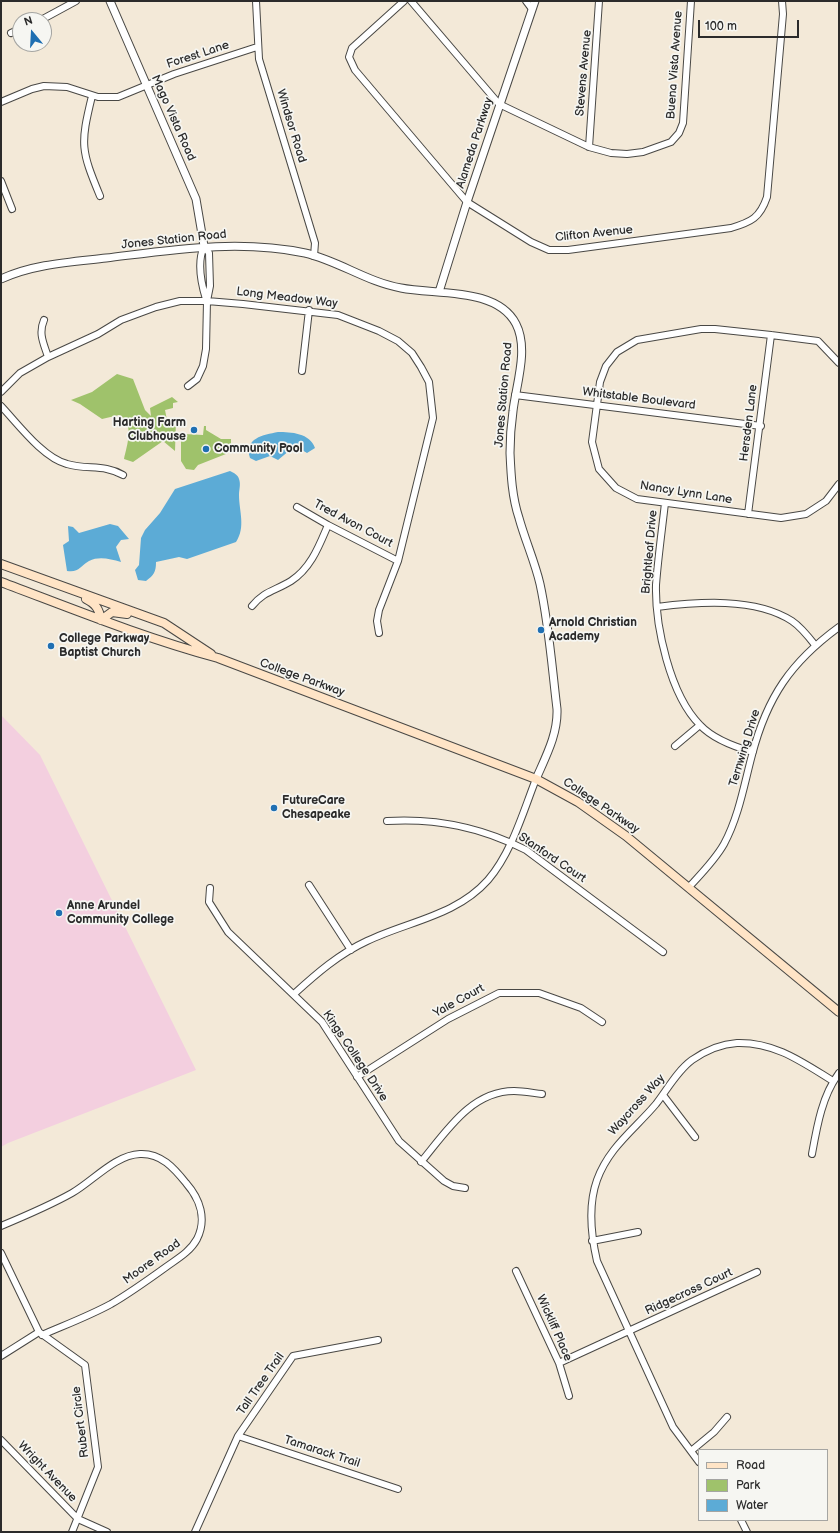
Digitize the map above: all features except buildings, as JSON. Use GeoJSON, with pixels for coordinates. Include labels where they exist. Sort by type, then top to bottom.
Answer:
{"type":"FeatureCollection","features":[{"type":"Feature","properties":{"kind":"main road","name":"College Parkway"},"geometry":{"type":"LineString","coordinates":[[1,564],[164,623],[218,658]]}},
{"type":"Feature","properties":{"kind":"main road","name":"College Parkway"},"geometry":{"type":"LineString","coordinates":[[1,582],[101,620],[189,650],[218,658],[536,779],[578,802],[626,836],[690,887],[839,1012]]}},
{"type":"Feature","properties":{"kind":"main road"},"geometry":{"type":"LineString","coordinates":[[64,587],[94,604],[99,610],[101,620]]}},
{"type":"Feature","properties":{"kind":"main road"},"geometry":{"type":"LineString","coordinates":[[101,620],[108,613],[121,613],[164,623]]}},
{"type":"Feature","properties":{"kind":"street"},"geometry":{"type":"LineString","coordinates":[[52,14],[76,1]]}},
{"type":"Feature","properties":{"kind":"street","name":"Mago Vista Road"},"geometry":{"type":"LineString","coordinates":[[110,1],[196,199],[204,246]]}},
{"type":"Feature","properties":{"kind":"street","name":"Windsor Road"},"geometry":{"type":"LineString","coordinates":[[256,1],[258,47],[263,72],[315,243],[314,256]]}},
{"type":"Feature","properties":{"kind":"street","name":"Clifton Avenue"},"geometry":{"type":"LineString","coordinates":[[404,1],[352,48],[349,57],[355,70],[467,202],[531,242],[549,250],[568,250],[731,228],[745,224],[756,217],[763,210],[767,197],[783,14],[782,1]]}},
{"type":"Feature","properties":{"kind":"street","name":"Buena Vista Avenue"},"geometry":{"type":"LineString","coordinates":[[411,1],[499,104],[589,147],[611,153],[627,154],[643,152],[671,142],[679,133],[683,123],[691,1]]}},
{"type":"Feature","properties":{"kind":"street"},"geometry":{"type":"LineString","coordinates":[[526,1],[532,8]]}},
{"type":"Feature","properties":{"kind":"street","name":"Alameda Parkway"},"geometry":{"type":"LineString","coordinates":[[439,292],[499,104],[535,1]]}},
{"type":"Feature","properties":{"kind":"street","name":"Stevens Avenue"},"geometry":{"type":"LineString","coordinates":[[589,147],[599,1]]}},
{"type":"Feature","properties":{"kind":"street","name":"Forest Lane"},"geometry":{"type":"LineString","coordinates":[[1,102],[32,89],[44,86],[67,87],[92,96],[105,98],[118,97],[180,72],[258,47]]}},
{"type":"Feature","properties":{"kind":"street"},"geometry":{"type":"LineString","coordinates":[[92,96],[84,130],[83,147],[86,162],[100,196]]}},
{"type":"Feature","properties":{"kind":"street"},"geometry":{"type":"LineString","coordinates":[[1,182],[12,210]]}},
{"type":"Feature","properties":{"kind":"street"},"geometry":{"type":"LineString","coordinates":[[188,386],[197,379],[203,366],[207,333],[206,301],[202,286],[200,254],[204,246]]}},
{"type":"Feature","properties":{"kind":"street","name":"Jones Station Road"},"geometry":{"type":"LineString","coordinates":[[1,279],[27,269],[53,265],[204,246],[255,247],[314,256],[331,261],[383,283],[401,288],[439,292],[490,301],[506,310],[512,317],[520,336],[520,363],[510,444],[512,481],[518,515],[540,586],[557,709],[557,722],[554,736],[536,779]]}},
{"type":"Feature","properties":{"kind":"street","name":"Long Meadow Way"},"geometry":{"type":"LineString","coordinates":[[1,392],[20,373],[48,357],[98,334],[121,320],[156,307],[180,301],[206,301],[338,314],[379,330],[398,341],[412,353],[422,367],[429,382],[432,418],[398,560],[377,621],[379,633]]}},
{"type":"Feature","properties":{"kind":"street"},"geometry":{"type":"LineString","coordinates":[[302,371],[309,310]]}},
{"type":"Feature","properties":{"kind":"street"},"geometry":{"type":"LineString","coordinates":[[44,320],[41,328],[41,335],[48,357]]}},
{"type":"Feature","properties":{"kind":"street","name":"Nancy Lynn Lane"},"geometry":{"type":"LineString","coordinates":[[839,363],[836,358],[818,341],[771,335],[708,329],[637,340],[617,352],[606,366],[600,382],[592,442],[599,469],[616,488],[637,499],[781,518],[806,514],[826,502],[839,484]]}},
{"type":"Feature","properties":{"kind":"street","name":"Hersden Lane"},"geometry":{"type":"LineString","coordinates":[[748,514],[771,335]]}},
{"type":"Feature","properties":{"kind":"street","name":"Whitstable Boulevard"},"geometry":{"type":"LineString","coordinates":[[515,395],[760,426]]}},
{"type":"Feature","properties":{"kind":"street"},"geometry":{"type":"LineString","coordinates":[[1,406],[42,449],[54,458],[66,464],[113,470],[123,476]]}},
{"type":"Feature","properties":{"kind":"street","name":"Brightleaf Drive"},"geometry":{"type":"LineString","coordinates":[[666,503],[658,557],[657,607],[661,637],[674,680],[682,699],[700,725],[722,740],[736,747],[753,752]]}},
{"type":"Feature","properties":{"kind":"street","name":"Tred Avon Court"},"geometry":{"type":"LineString","coordinates":[[298,507],[328,525],[398,560]]}},
{"type":"Feature","properties":{"kind":"street"},"geometry":{"type":"LineString","coordinates":[[252,606],[260,596],[291,581],[307,567],[317,552],[328,525]]}},
{"type":"Feature","properties":{"kind":"street"},"geometry":{"type":"LineString","coordinates":[[657,607],[691,603],[721,602],[771,611],[792,621],[815,645]]}},
{"type":"Feature","properties":{"kind":"street","name":"Ternwing Drive"},"geometry":{"type":"LineString","coordinates":[[690,887],[714,860],[737,816],[753,752],[769,706],[783,680],[815,645],[839,627]]}},
{"type":"Feature","properties":{"kind":"street"},"geometry":{"type":"LineString","coordinates":[[675,746],[700,725]]}},
{"type":"Feature","properties":{"kind":"street"},"geometry":{"type":"LineString","coordinates":[[294,994],[322,968],[351,950],[386,933],[439,914],[465,900],[488,880],[511,843],[536,779]]}},
{"type":"Feature","properties":{"kind":"street","name":"Stanford Court"},"geometry":{"type":"LineString","coordinates":[[387,821],[411,820],[454,824],[492,834],[526,850],[663,952]]}},
{"type":"Feature","properties":{"kind":"street"},"geometry":{"type":"LineString","coordinates":[[309,885],[351,950]]}},
{"type":"Feature","properties":{"kind":"street","name":"Kings College Drive"},"geometry":{"type":"LineString","coordinates":[[210,888],[209,902],[228,932],[322,1022],[399,1141],[444,1181],[454,1186],[464,1188]]}},
{"type":"Feature","properties":{"kind":"street","name":"Yale Court"},"geometry":{"type":"LineString","coordinates":[[357,1077],[448,1018],[499,993],[539,993],[581,1008],[602,1022]]}},
{"type":"Feature","properties":{"kind":"street","name":"Waycross Way"},"geometry":{"type":"LineString","coordinates":[[698,1461],[673,1427],[597,1260],[592,1241],[591,1211],[597,1180],[617,1144],[645,1116],[691,1061],[720,1045],[736,1043],[758,1044],[788,1053],[833,1082]]}},
{"type":"Feature","properties":{"kind":"street"},"geometry":{"type":"LineString","coordinates":[[812,1154],[819,1118],[833,1082],[839,1073]]}},
{"type":"Feature","properties":{"kind":"street"},"geometry":{"type":"LineString","coordinates":[[421,1162],[469,1106],[494,1094],[514,1091],[542,1094]]}},
{"type":"Feature","properties":{"kind":"street"},"geometry":{"type":"LineString","coordinates":[[663,1095],[695,1137]]}},
{"type":"Feature","properties":{"kind":"street","name":"Moore Road"},"geometry":{"type":"LineString","coordinates":[[1,1226],[46,1207],[74,1192],[123,1159],[140,1154],[166,1161],[189,1186],[199,1203],[202,1216],[197,1238],[187,1252],[132,1291],[110,1304],[40,1334],[1,1356]]}},
{"type":"Feature","properties":{"kind":"street"},"geometry":{"type":"LineString","coordinates":[[592,1241],[638,1232]]}},
{"type":"Feature","properties":{"kind":"street"},"geometry":{"type":"LineString","coordinates":[[1,1253],[40,1334]]}},
{"type":"Feature","properties":{"kind":"street","name":"Wickliff Place"},"geometry":{"type":"LineString","coordinates":[[516,1270],[559,1363],[569,1396]]}},
{"type":"Feature","properties":{"kind":"street","name":"Ridgecross Court"},"geometry":{"type":"LineString","coordinates":[[559,1363],[757,1272]]}},
{"type":"Feature","properties":{"kind":"street","name":"Rubert Circle"},"geometry":{"type":"LineString","coordinates":[[40,1334],[86,1365],[98,1467],[72,1532]]}},
{"type":"Feature","properties":{"kind":"street","name":"Tall Tree Trail"},"geometry":{"type":"LineString","coordinates":[[195,1532],[238,1436],[293,1356],[378,1340]]}},
{"type":"Feature","properties":{"kind":"street"},"geometry":{"type":"LineString","coordinates":[[691,1451],[714,1432],[728,1417]]}},
{"type":"Feature","properties":{"kind":"street","name":"Tamarack Trail"},"geometry":{"type":"LineString","coordinates":[[238,1436],[398,1489]]}},
{"type":"Feature","properties":{"kind":"street","name":"Wright Avenue"},"geometry":{"type":"LineString","coordinates":[[1,1440],[78,1519]]}},
{"type":"Feature","properties":{"kind":"street"},"geometry":{"type":"LineString","coordinates":[[78,1519],[107,1532]]}},
{"type":"Feature","properties":{"kind":"street"},"geometry":{"type":"LineString","coordinates":[[741,1521],[747,1532]]}},
{"type":"Feature","properties":{"kind":"shaded area","name":"Anne Arundel Community College"},"geometry":{"type":"Polygon","coordinates":[[[1,715],[40,755],[196,1070],[1,1147],[1,715]]]}},
{"type":"Feature","properties":{"kind":"green space"},"geometry":{"type":"Polygon","coordinates":[[[117,374],[133,379],[145,410],[151,416],[150,408],[172,397],[178,402],[173,403],[173,408],[165,410],[167,420],[176,420],[175,451],[163,441],[133,462],[124,459],[129,435],[127,423],[124,419],[119,415],[102,419],[80,404],[71,400],[92,392],[117,374]]]}},
{"type":"Feature","properties":{"kind":"green space","name":"Community Pool"},"geometry":{"type":"Polygon","coordinates":[[[204,426],[206,426],[206,430],[221,439],[231,439],[231,452],[198,465],[194,470],[186,469],[181,461],[181,437],[184,434],[203,435],[204,426]]]}},
{"type":"Feature","properties":{"kind":"water"},"geometry":{"type":"Polygon","coordinates":[[[278,432],[289,432],[305,436],[313,443],[315,448],[307,453],[297,447],[290,450],[278,460],[270,456],[256,461],[250,458],[249,451],[252,442],[261,436],[278,432]]]}},
{"type":"Feature","properties":{"kind":"water"},"geometry":{"type":"Polygon","coordinates":[[[230,471],[238,476],[240,483],[239,495],[241,531],[236,542],[187,559],[179,557],[156,562],[155,571],[151,577],[146,581],[138,580],[135,570],[139,565],[141,538],[145,530],[160,513],[175,489],[230,471]]]}},
{"type":"Feature","properties":{"kind":"water"},"geometry":{"type":"Polygon","coordinates":[[[110,524],[118,526],[129,539],[121,540],[116,547],[121,562],[101,558],[93,559],[77,570],[67,571],[63,545],[69,541],[68,526],[73,527],[79,533],[110,524]]]}},
{"type":"Feature","properties":{"kind":"place","name":"Harting Farm Clubhouse"},"geometry":{"type":"Point","coordinates":[194,430]}},
{"type":"Feature","properties":{"kind":"place","name":"Community Pool"},"geometry":{"type":"Point","coordinates":[206,449]}},
{"type":"Feature","properties":{"kind":"place","name":"Arnold Christian Academy"},"geometry":{"type":"Point","coordinates":[541,630]}},
{"type":"Feature","properties":{"kind":"place","name":"College Parkway Baptist Church"},"geometry":{"type":"Point","coordinates":[51,646]}},
{"type":"Feature","properties":{"kind":"place","name":"FutureCare Chesapeake"},"geometry":{"type":"Point","coordinates":[274,808]}},
{"type":"Feature","properties":{"kind":"place","name":"Anne Arundel Community College"},"geometry":{"type":"Point","coordinates":[59,913]}}]}
